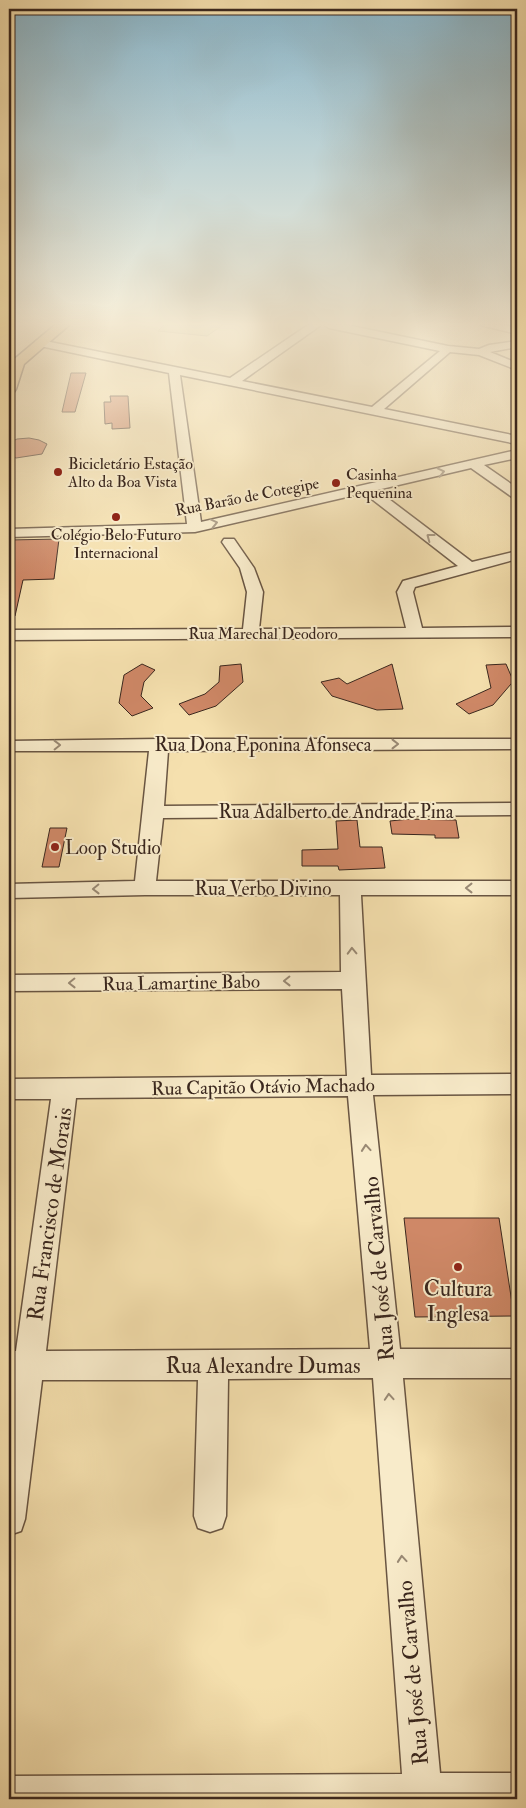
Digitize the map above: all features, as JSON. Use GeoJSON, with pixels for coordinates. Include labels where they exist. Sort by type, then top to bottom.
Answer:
{"type":"FeatureCollection","features":[{"type":"Feature","properties":{"kind":"street"},"geometry":{"type":"LineString","coordinates":[[179,409],[195,528]]}},
{"type":"Feature","properties":{"kind":"street"},"geometry":{"type":"LineString","coordinates":[[372,409],[517,440]]}},
{"type":"Feature","properties":{"kind":"street","name":"Rua Barão de Cotegipe"},"geometry":{"type":"LineString","coordinates":[[9,533],[195,528],[517,454]]}},
{"type":"Feature","properties":{"kind":"street"},"geometry":{"type":"LineString","coordinates":[[472,464],[517,494]]}},
{"type":"Feature","properties":{"kind":"street"},"geometry":{"type":"LineString","coordinates":[[367,489],[469,567]]}},
{"type":"Feature","properties":{"kind":"street"},"geometry":{"type":"LineString","coordinates":[[228,542],[248,568],[255,592],[251,633]]}},
{"type":"Feature","properties":{"kind":"street"},"geometry":{"type":"LineString","coordinates":[[415,632],[405,592],[406,586],[413,582],[517,555]]}},
{"type":"Feature","properties":{"kind":"street","name":"Rua Marechal Deodoro"},"geometry":{"type":"LineString","coordinates":[[9,634],[517,632]]}},
{"type":"Feature","properties":{"kind":"street"},"geometry":{"type":"LineString","coordinates":[[145,888],[154,812],[159,744]]}},
{"type":"Feature","properties":{"kind":"street","name":"Rua Dona Eponina Afonseca"},"geometry":{"type":"LineString","coordinates":[[9,746],[517,744]]}},
{"type":"Feature","properties":{"kind":"street","name":"Rua Adalberto de Andrade Pina"},"geometry":{"type":"LineString","coordinates":[[154,812],[517,809]]}},
{"type":"Feature","properties":{"kind":"street","name":"Rua Verbo Divino"},"geometry":{"type":"LineString","coordinates":[[9,891],[145,888],[517,888]]}},
{"type":"Feature","properties":{"kind":"street","name":"Rua José de Carvalho"},"geometry":{"type":"LineString","coordinates":[[350,888],[353,980],[360,1085],[387,1365],[422,1796]]}},
{"type":"Feature","properties":{"kind":"street","name":"Rua Lamartine Babo"},"geometry":{"type":"LineString","coordinates":[[9,983],[353,980]]}},
{"type":"Feature","properties":{"kind":"street","name":"Rua Capitão Otávio Machado"},"geometry":{"type":"LineString","coordinates":[[9,1089],[517,1084]]}},
{"type":"Feature","properties":{"kind":"street","name":"Rua Francisco de Morais"},"geometry":{"type":"LineString","coordinates":[[9,1519],[19,1366],[66,1088]]}},
{"type":"Feature","properties":{"kind":"street","name":"Rua Alexandre Dumas"},"geometry":{"type":"LineString","coordinates":[[19,1366],[517,1363]]}},
{"type":"Feature","properties":{"kind":"street"},"geometry":{"type":"LineString","coordinates":[[210,1516],[213,1364]]}},
{"type":"Feature","properties":{"kind":"street"},"geometry":{"type":"LineString","coordinates":[[9,1795],[422,1796],[517,1792]]}},
{"type":"Feature","properties":{"kind":"building"},"geometry":{"type":"Polygon","coordinates":[[[63,409],[76,409],[75,412],[62,412],[63,409]]]}},
{"type":"Feature","properties":{"kind":"building"},"geometry":{"type":"Polygon","coordinates":[[[104,409],[129,409],[130,428],[112,429],[112,423],[105,424],[104,409]]]}},
{"type":"Feature","properties":{"kind":"building"},"geometry":{"type":"Polygon","coordinates":[[[29,438],[47,444],[42,454],[16,458],[9,455],[9,443],[17,439],[29,438]]]}},
{"type":"Feature","properties":{"kind":"building"},"geometry":{"type":"Polygon","coordinates":[[[59,539],[54,579],[23,580],[15,616],[9,615],[9,540],[59,539]]]}},
{"type":"Feature","properties":{"kind":"building"},"geometry":{"type":"Polygon","coordinates":[[[142,664],[155,670],[144,682],[141,696],[153,708],[132,716],[119,703],[124,675],[142,664]]]}},
{"type":"Feature","properties":{"kind":"building"},"geometry":{"type":"Polygon","coordinates":[[[241,664],[243,682],[216,706],[189,715],[179,704],[205,694],[219,682],[220,666],[241,664]]]}},
{"type":"Feature","properties":{"kind":"building"},"geometry":{"type":"Polygon","coordinates":[[[392,664],[403,709],[377,710],[332,696],[321,682],[339,678],[347,684],[392,664]]]}},
{"type":"Feature","properties":{"kind":"building"},"geometry":{"type":"Polygon","coordinates":[[[506,664],[512,678],[517,675],[517,677],[493,705],[469,714],[456,704],[491,688],[486,665],[506,664]]]}},
{"type":"Feature","properties":{"kind":"building"},"geometry":{"type":"Polygon","coordinates":[[[409,819],[456,820],[459,838],[435,838],[435,835],[392,834],[390,821],[409,819]]]}},
{"type":"Feature","properties":{"kind":"building"},"geometry":{"type":"Polygon","coordinates":[[[357,820],[360,847],[382,847],[385,868],[339,870],[338,866],[302,866],[302,850],[338,849],[336,821],[357,820]]]}},
{"type":"Feature","properties":{"kind":"building","name":"Loop Studio"},"geometry":{"type":"Polygon","coordinates":[[[50,828],[67,828],[59,867],[42,867],[50,828]]]}},
{"type":"Feature","properties":{"kind":"building","name":"Cultura Inglesa"},"geometry":{"type":"Polygon","coordinates":[[[404,1218],[499,1218],[514,1316],[415,1317],[404,1218]]]}},
{"type":"Feature","properties":{"kind":"place","name":"Bicicletário Estação Alto da Boa Vista"},"geometry":{"type":"Point","coordinates":[58,472]}},
{"type":"Feature","properties":{"kind":"place","name":"Casinha Pequenina"},"geometry":{"type":"Point","coordinates":[336,483]}},
{"type":"Feature","properties":{"kind":"place","name":"Colégio Belo Futuro Internacional"},"geometry":{"type":"Point","coordinates":[116,517]}},
{"type":"Feature","properties":{"kind":"place","name":"Loop Studio"},"geometry":{"type":"Point","coordinates":[55,847]}},
{"type":"Feature","properties":{"kind":"place","name":"Cultura Inglesa"},"geometry":{"type":"Point","coordinates":[458,1267]}}]}
